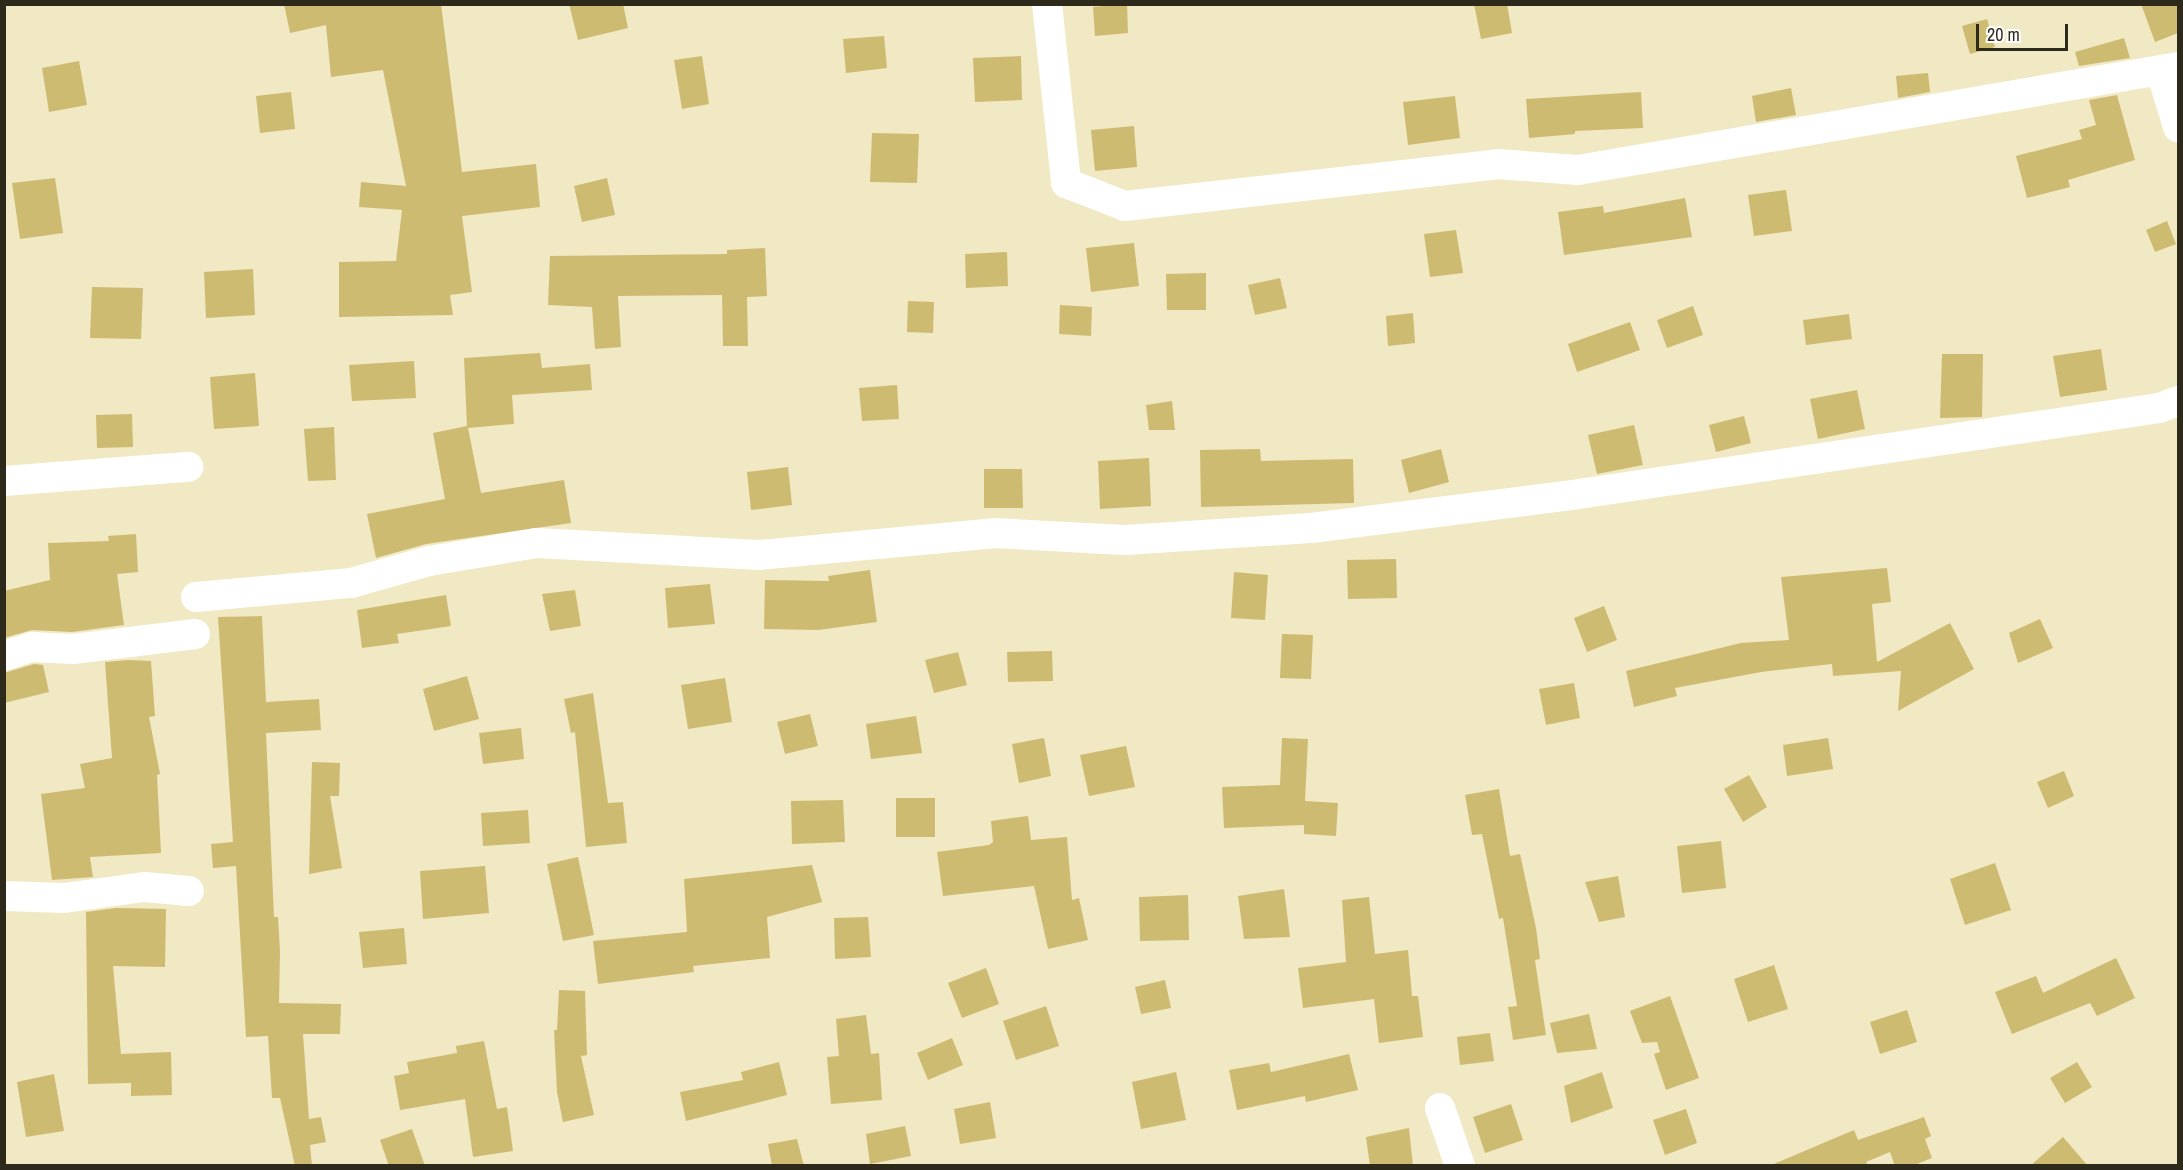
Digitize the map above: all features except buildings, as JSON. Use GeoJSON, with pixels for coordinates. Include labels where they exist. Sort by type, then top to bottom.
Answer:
{"type":"FeatureCollection","features":[{"type":"Feature","properties":{"kind":"street"},"geometry":{"type":"LineString","coordinates":[[1047,4],[1066,183],[1125,206],[1497,164],[1578,170],[2170,69],[2178,127]]}},
{"type":"Feature","properties":{"kind":"street"},"geometry":{"type":"LineString","coordinates":[[196,597],[351,582],[429,561],[537,543],[759,555],[994,533],[1125,540],[1311,528],[1576,494],[2159,408],[2178,401]]}},
{"type":"Feature","properties":{"kind":"street"},"geometry":{"type":"LineString","coordinates":[[4,481],[188,467]]}},
{"type":"Feature","properties":{"kind":"street"},"geometry":{"type":"LineString","coordinates":[[4,656],[32,646],[73,650],[195,634]]}},
{"type":"Feature","properties":{"kind":"street"},"geometry":{"type":"LineString","coordinates":[[4,896],[64,898],[144,887],[189,891]]}},
{"type":"Feature","properties":{"kind":"street"},"geometry":{"type":"LineString","coordinates":[[1440,1108],[1460,1166]]}}]}
